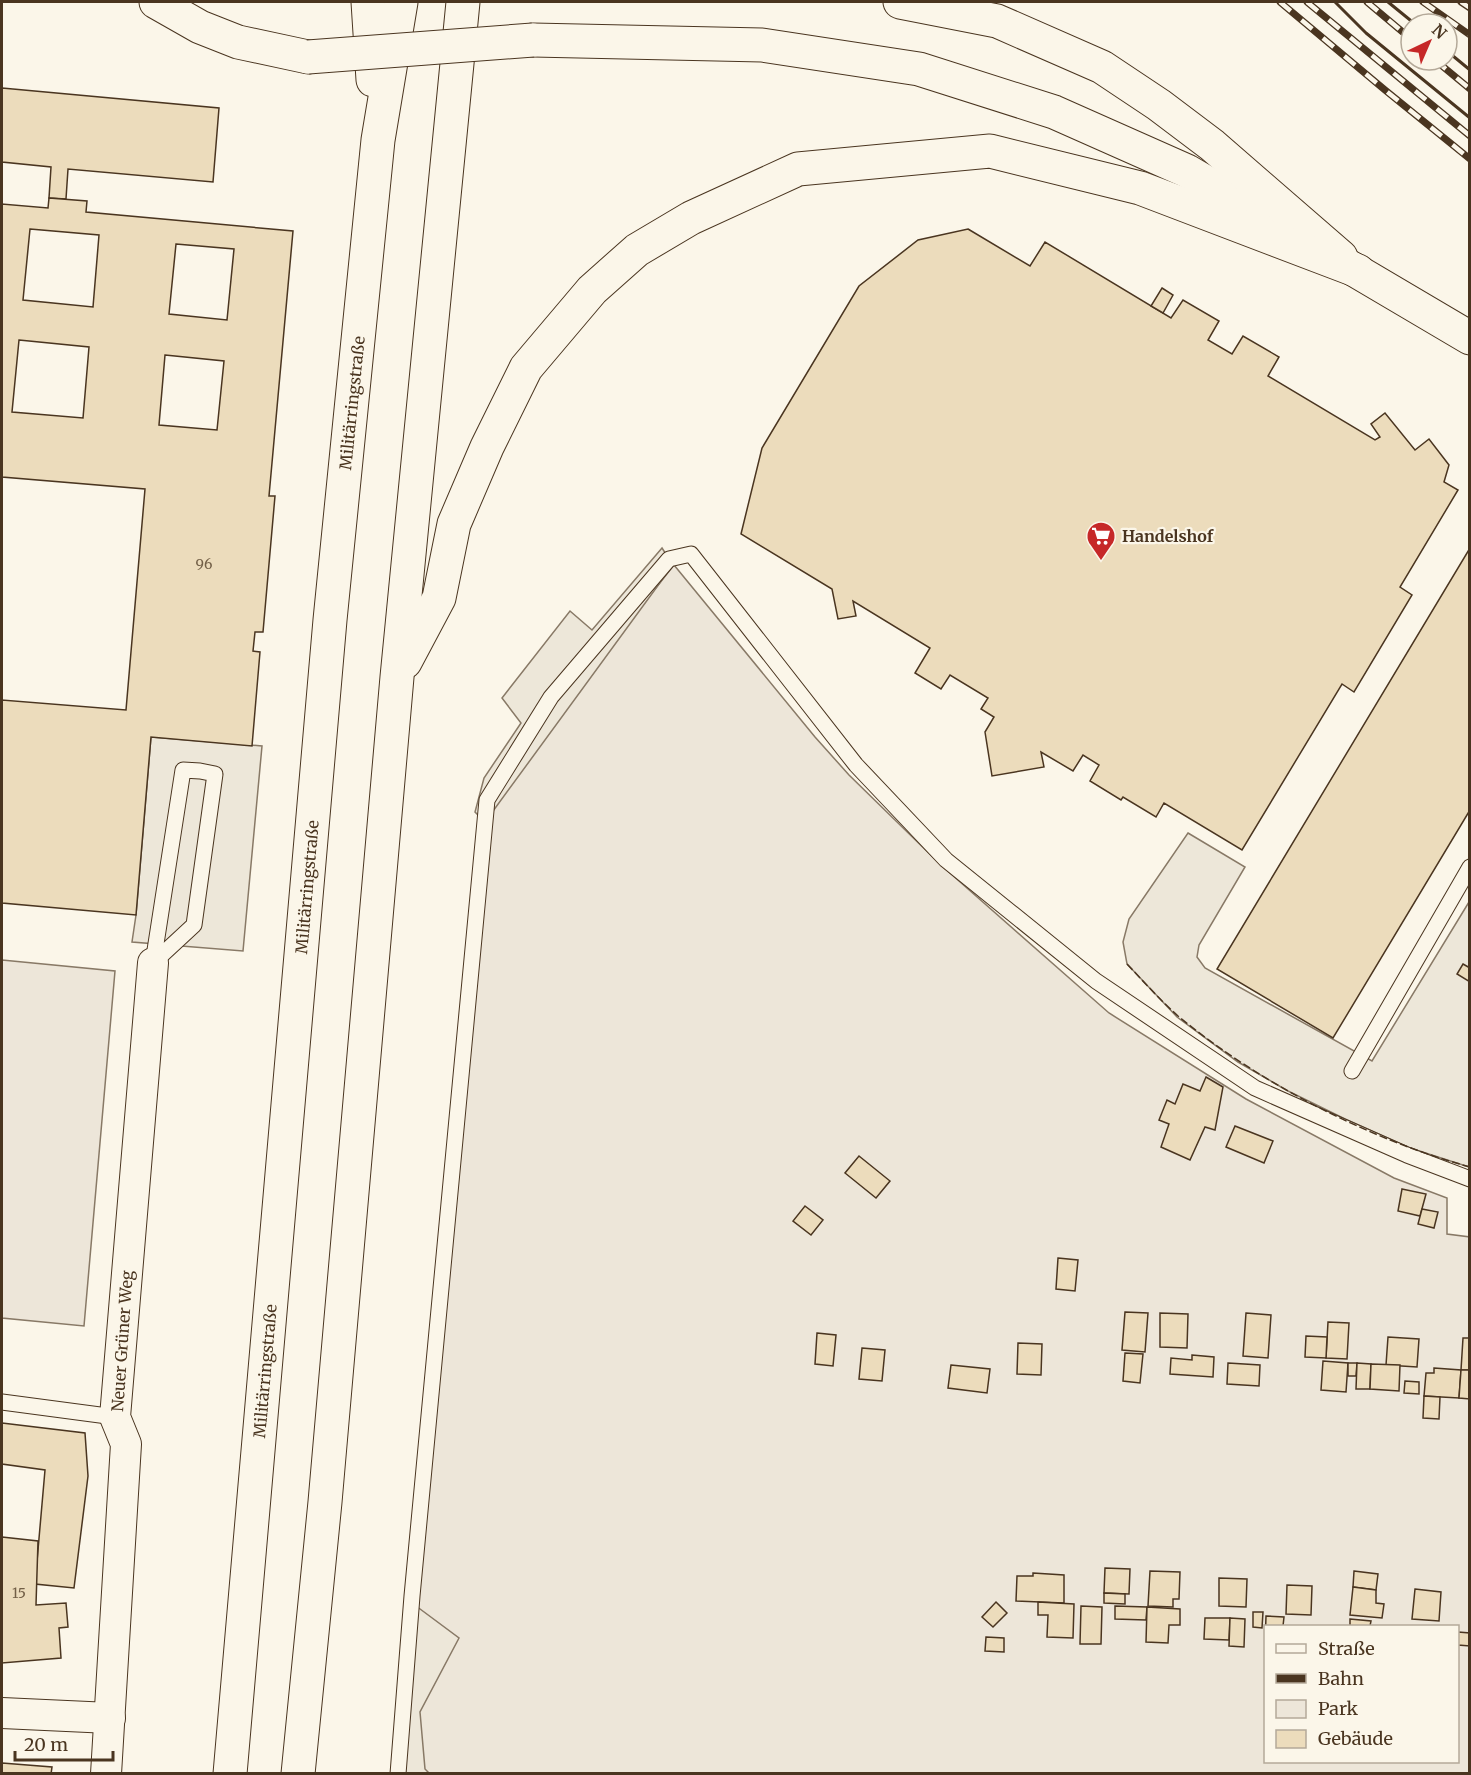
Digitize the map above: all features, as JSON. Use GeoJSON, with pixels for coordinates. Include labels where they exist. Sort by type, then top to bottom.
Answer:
{"type":"FeatureCollection","features":[{"type":"Feature","properties":{"kind":"main road"},"geometry":{"type":"LineString","coordinates":[[156,2],[200,27],[238,42],[308,57],[533,40],[762,45],[919,69],[1054,112],[1186,171],[1470,338]]}},
{"type":"Feature","properties":{"kind":"main road"},"geometry":{"type":"LineString","coordinates":[[368,2],[378,140]]}},
{"type":"Feature","properties":{"kind":"main road","name":"Militärringstraße"},"geometry":{"type":"LineString","coordinates":[[230,1773],[330,620],[378,140],[401,2]]}},
{"type":"Feature","properties":{"kind":"main road"},"geometry":{"type":"LineString","coordinates":[[298,1773],[325,1502],[397,677],[463,2]]}},
{"type":"Feature","properties":{"kind":"main road"},"geometry":{"type":"LineString","coordinates":[[900,2],[997,21],[1102,68],[1159,105],[1212,145],[1358,272]]}},
{"type":"Feature","properties":{"kind":"main road"},"geometry":{"type":"LineString","coordinates":[[397,677],[439,598],[454,524],[487,447],[526,368],[592,290],[637,250],[690,218],[798,169],[990,151],[1140,188],[1358,272]]}},
{"type":"Feature","properties":{"kind":"street","name":"Neuer Grüner Weg"},"geometry":{"type":"LineString","coordinates":[[106,1773],[126,1444],[115,1416],[153,963]]}},
{"type":"Feature","properties":{"kind":"street"},"geometry":{"type":"LineString","coordinates":[[2,1713],[110,1718]]}},
{"type":"Feature","properties":{"kind":"lane"},"geometry":{"type":"LineString","coordinates":[[398,1773],[414,1573],[487,800],[551,697],[669,559],[691,554],[856,765],[946,860],[1096,981],[1256,1088],[1407,1155],[1470,1179]]}},
{"type":"Feature","properties":{"kind":"lane"},"geometry":{"type":"LineString","coordinates":[[183,770],[215,774],[194,925],[153,963],[183,770]]}},
{"type":"Feature","properties":{"kind":"lane"},"geometry":{"type":"LineString","coordinates":[[1352,1071],[1470,867]]}},
{"type":"Feature","properties":{"kind":"lane"},"geometry":{"type":"LineString","coordinates":[[2,1402],[115,1416]]}},
{"type":"Feature","properties":{"kind":"green space"},"geometry":{"type":"Polygon","coordinates":[[[674,565],[849,775],[942,866],[1109,1013],[1246,1099],[1394,1178],[1447,1198],[1447,1234],[1470,1237],[1469,1773],[409,1774],[412,1596],[487,800],[674,565]]]}},
{"type":"Feature","properties":{"kind":"green space"},"geometry":{"type":"Polygon","coordinates":[[[2,960],[115,971],[84,1326],[2,1318],[2,960]]]}},
{"type":"Feature","properties":{"kind":"shaded area"},"geometry":{"type":"Polygon","coordinates":[[[662,548],[673,565],[485,822],[475,812],[484,778],[521,723],[502,698],[570,611],[592,630],[662,548]]]}},
{"type":"Feature","properties":{"kind":"shaded area"},"geometry":{"type":"Polygon","coordinates":[[[151,737],[262,746],[243,951],[132,942],[151,737]]]}},
{"type":"Feature","properties":{"kind":"shaded area"},"geometry":{"type":"Polygon","coordinates":[[[1188,833],[1245,867],[1199,945],[1197,957],[1205,968],[1372,1061],[1469,902],[1469,1167],[1410,1148],[1345,1119],[1288,1091],[1238,1062],[1177,1017],[1127,964],[1123,942],[1129,919],[1188,833]]]}},
{"type":"Feature","properties":{"kind":"shaded area"},"geometry":{"type":"Polygon","coordinates":[[[412,1603],[459,1638],[420,1712],[425,1769],[429,1773],[398,1774],[412,1603]]]}},
{"type":"Feature","properties":{"kind":"building"},"geometry":{"type":"Polygon","coordinates":[[[2,88],[219,108],[213,182],[68,169],[66,199],[49,198],[51,167],[2,162],[2,88]]]}},
{"type":"Feature","properties":{"kind":"building"},"geometry":{"type":"Polygon","coordinates":[[[49,198],[87,201],[86,212],[293,231],[269,496],[275,496],[263,632],[255,632],[253,651],[260,652],[252,746],[151,737],[136,915],[2,903],[2,700],[126,710],[145,489],[2,477],[2,204],[48,208],[49,198]],[[30,229],[23,300],[93,307],[99,235],[30,229]],[[176,244],[169,314],[227,320],[234,249],[176,244]],[[19,340],[12,412],[83,418],[89,347],[19,340]],[[165,355],[159,425],[217,430],[224,361],[165,355]]]}},
{"type":"Feature","properties":{"kind":"building","name":"Handelshof"},"geometry":{"type":"Polygon","coordinates":[[[968,229],[1030,266],[1045,242],[1171,318],[1183,300],[1219,321],[1208,340],[1232,354],[1243,336],[1279,357],[1268,376],[1375,440],[1380,437],[1371,424],[1385,413],[1415,450],[1429,439],[1449,465],[1444,482],[1458,490],[1400,587],[1412,595],[1354,692],[1342,684],[1242,850],[1164,803],[1156,817],[1123,797],[1121,800],[1090,781],[1099,765],[1083,755],[1073,771],[1041,752],[1044,767],[992,776],[985,732],[994,717],[981,709],[988,698],[950,675],[941,689],[915,673],[930,648],[853,601],[856,616],[838,619],[832,589],[741,534],[762,448],[859,286],[918,240],[968,229]]]}},
{"type":"Feature","properties":{"kind":"building"},"geometry":{"type":"Polygon","coordinates":[[[1162,288],[1173,295],[1163,313],[1151,306],[1162,288]]]}},
{"type":"Feature","properties":{"kind":"building"},"geometry":{"type":"Polygon","coordinates":[[[1470,548],[1470,810],[1333,1038],[1217,969],[1470,548]]]}},
{"type":"Feature","properties":{"kind":"building"},"geometry":{"type":"Polygon","coordinates":[[[1463,964],[1470,968],[1470,982],[1457,974],[1463,964]]]}},
{"type":"Feature","properties":{"kind":"building"},"geometry":{"type":"Polygon","coordinates":[[[1206,1077],[1223,1087],[1215,1130],[1205,1127],[1190,1160],[1161,1147],[1169,1124],[1159,1120],[1167,1100],[1175,1104],[1183,1084],[1200,1091],[1206,1077]]]}},
{"type":"Feature","properties":{"kind":"building"},"geometry":{"type":"Polygon","coordinates":[[[1235,1126],[1273,1141],[1264,1163],[1226,1147],[1235,1126]]]}},
{"type":"Feature","properties":{"kind":"building"},"geometry":{"type":"Polygon","coordinates":[[[859,1156],[890,1181],[876,1198],[845,1173],[859,1156]]]}},
{"type":"Feature","properties":{"kind":"building"},"geometry":{"type":"Polygon","coordinates":[[[1402,1189],[1426,1194],[1420,1216],[1398,1211],[1402,1189]]]}},
{"type":"Feature","properties":{"kind":"building"},"geometry":{"type":"Polygon","coordinates":[[[805,1206],[823,1220],[811,1235],[793,1221],[805,1206]]]}},
{"type":"Feature","properties":{"kind":"building"},"geometry":{"type":"Polygon","coordinates":[[[1422,1209],[1438,1212],[1434,1228],[1418,1224],[1422,1209]]]}},
{"type":"Feature","properties":{"kind":"building"},"geometry":{"type":"Polygon","coordinates":[[[1058,1258],[1078,1260],[1075,1291],[1056,1289],[1058,1258]]]}},
{"type":"Feature","properties":{"kind":"building"},"geometry":{"type":"Polygon","coordinates":[[[1125,1312],[1148,1313],[1145,1352],[1122,1350],[1125,1312]]]}},
{"type":"Feature","properties":{"kind":"building"},"geometry":{"type":"Polygon","coordinates":[[[1160,1313],[1188,1314],[1187,1348],[1160,1347],[1160,1313]]]}},
{"type":"Feature","properties":{"kind":"building"},"geometry":{"type":"Polygon","coordinates":[[[1246,1313],[1271,1315],[1268,1358],[1243,1356],[1246,1313]]]}},
{"type":"Feature","properties":{"kind":"building"},"geometry":{"type":"Polygon","coordinates":[[[1328,1322],[1349,1323],[1347,1359],[1326,1358],[1328,1322]]]}},
{"type":"Feature","properties":{"kind":"building"},"geometry":{"type":"Polygon","coordinates":[[[817,1333],[836,1335],[833,1366],[815,1364],[817,1333]]]}},
{"type":"Feature","properties":{"kind":"building"},"geometry":{"type":"Polygon","coordinates":[[[1306,1336],[1327,1337],[1326,1358],[1305,1357],[1306,1336]]]}},
{"type":"Feature","properties":{"kind":"building"},"geometry":{"type":"Polygon","coordinates":[[[1388,1337],[1419,1339],[1417,1367],[1386,1365],[1388,1337]]]}},
{"type":"Feature","properties":{"kind":"building"},"geometry":{"type":"Polygon","coordinates":[[[1463,1338],[1470,1338],[1470,1370],[1461,1370],[1463,1338]]]}},
{"type":"Feature","properties":{"kind":"building"},"geometry":{"type":"Polygon","coordinates":[[[1018,1343],[1042,1344],[1041,1375],[1017,1374],[1018,1343]]]}},
{"type":"Feature","properties":{"kind":"building"},"geometry":{"type":"Polygon","coordinates":[[[862,1348],[885,1350],[882,1381],[859,1379],[862,1348]]]}},
{"type":"Feature","properties":{"kind":"building"},"geometry":{"type":"Polygon","coordinates":[[[1125,1353],[1143,1354],[1140,1383],[1123,1381],[1125,1353]]]}},
{"type":"Feature","properties":{"kind":"building"},"geometry":{"type":"Polygon","coordinates":[[[1192,1355],[1214,1357],[1213,1377],[1170,1374],[1171,1358],[1192,1360],[1192,1355]]]}},
{"type":"Feature","properties":{"kind":"building"},"geometry":{"type":"Polygon","coordinates":[[[1323,1361],[1348,1363],[1346,1392],[1321,1390],[1323,1361]]]}},
{"type":"Feature","properties":{"kind":"building"},"geometry":{"type":"Polygon","coordinates":[[[1228,1363],[1260,1365],[1259,1386],[1227,1384],[1228,1363]]]}},
{"type":"Feature","properties":{"kind":"building"},"geometry":{"type":"Polygon","coordinates":[[[1348,1363],[1357,1363],[1356,1376],[1348,1376],[1348,1363]]]}},
{"type":"Feature","properties":{"kind":"building"},"geometry":{"type":"Polygon","coordinates":[[[1357,1363],[1371,1364],[1370,1389],[1356,1389],[1357,1363]]]}},
{"type":"Feature","properties":{"kind":"building"},"geometry":{"type":"Polygon","coordinates":[[[1371,1364],[1400,1365],[1399,1391],[1370,1389],[1371,1364]]]}},
{"type":"Feature","properties":{"kind":"building"},"geometry":{"type":"Polygon","coordinates":[[[951,1365],[990,1369],[987,1393],[948,1388],[951,1365]]]}},
{"type":"Feature","properties":{"kind":"building"},"geometry":{"type":"Polygon","coordinates":[[[1434,1368],[1461,1370],[1459,1398],[1424,1396],[1426,1373],[1434,1373],[1434,1368]]]}},
{"type":"Feature","properties":{"kind":"building"},"geometry":{"type":"Polygon","coordinates":[[[1461,1370],[1470,1370],[1470,1399],[1459,1398],[1461,1370]]]}},
{"type":"Feature","properties":{"kind":"building"},"geometry":{"type":"Polygon","coordinates":[[[1405,1381],[1419,1382],[1419,1394],[1404,1393],[1405,1381]]]}},
{"type":"Feature","properties":{"kind":"building"},"geometry":{"type":"Polygon","coordinates":[[[1424,1396],[1440,1397],[1439,1419],[1423,1418],[1424,1396]]]}},
{"type":"Feature","properties":{"kind":"building"},"geometry":{"type":"Polygon","coordinates":[[[2,1423],[85,1433],[88,1476],[74,1588],[35,1584],[45,1470],[2,1464],[2,1423]]]}},
{"type":"Feature","properties":{"kind":"building"},"geometry":{"type":"Polygon","coordinates":[[[2,1537],[38,1541],[36,1605],[66,1603],[68,1627],[59,1628],[61,1658],[2,1663],[2,1537]]]}},
{"type":"Feature","properties":{"kind":"building"},"geometry":{"type":"Polygon","coordinates":[[[1105,1568],[1130,1569],[1129,1594],[1104,1593],[1105,1568]]]}},
{"type":"Feature","properties":{"kind":"building"},"geometry":{"type":"Polygon","coordinates":[[[1150,1571],[1180,1572],[1179,1599],[1173,1599],[1173,1607],[1148,1606],[1150,1571]]]}},
{"type":"Feature","properties":{"kind":"building"},"geometry":{"type":"Polygon","coordinates":[[[1354,1571],[1378,1574],[1376,1590],[1353,1587],[1354,1571]]]}},
{"type":"Feature","properties":{"kind":"building"},"geometry":{"type":"Polygon","coordinates":[[[1033,1573],[1064,1575],[1064,1603],[1016,1601],[1017,1576],[1033,1576],[1033,1573]]]}},
{"type":"Feature","properties":{"kind":"building"},"geometry":{"type":"Polygon","coordinates":[[[1219,1578],[1247,1579],[1246,1607],[1219,1606],[1219,1578]]]}},
{"type":"Feature","properties":{"kind":"building"},"geometry":{"type":"Polygon","coordinates":[[[1287,1585],[1312,1586],[1311,1615],[1286,1614],[1287,1585]]]}},
{"type":"Feature","properties":{"kind":"building"},"geometry":{"type":"Polygon","coordinates":[[[1353,1587],[1376,1590],[1376,1603],[1384,1604],[1382,1618],[1350,1615],[1353,1587]]]}},
{"type":"Feature","properties":{"kind":"building"},"geometry":{"type":"Polygon","coordinates":[[[1415,1589],[1441,1592],[1439,1621],[1412,1619],[1415,1589]]]}},
{"type":"Feature","properties":{"kind":"building"},"geometry":{"type":"Polygon","coordinates":[[[1104,1593],[1125,1594],[1125,1604],[1104,1603],[1104,1593]]]}},
{"type":"Feature","properties":{"kind":"building"},"geometry":{"type":"Polygon","coordinates":[[[996,1602],[1007,1613],[993,1627],[982,1617],[996,1602]]]}},
{"type":"Feature","properties":{"kind":"building"},"geometry":{"type":"Polygon","coordinates":[[[1038,1602],[1074,1604],[1073,1638],[1047,1637],[1048,1615],[1038,1615],[1038,1602]]]}},
{"type":"Feature","properties":{"kind":"building"},"geometry":{"type":"Polygon","coordinates":[[[1081,1606],[1102,1607],[1101,1644],[1080,1644],[1081,1606]]]}},
{"type":"Feature","properties":{"kind":"building"},"geometry":{"type":"Polygon","coordinates":[[[1115,1606],[1147,1607],[1146,1620],[1115,1619],[1115,1606]]]}},
{"type":"Feature","properties":{"kind":"building"},"geometry":{"type":"Polygon","coordinates":[[[1147,1607],[1180,1609],[1180,1625],[1169,1625],[1168,1643],[1146,1642],[1147,1607]]]}},
{"type":"Feature","properties":{"kind":"building"},"geometry":{"type":"Polygon","coordinates":[[[1253,1612],[1263,1612],[1262,1628],[1253,1627],[1253,1612]]]}},
{"type":"Feature","properties":{"kind":"building"},"geometry":{"type":"Polygon","coordinates":[[[1266,1616],[1284,1617],[1283,1625],[1266,1625],[1266,1616]]]}},
{"type":"Feature","properties":{"kind":"building"},"geometry":{"type":"Polygon","coordinates":[[[1205,1618],[1230,1618],[1229,1640],[1204,1639],[1205,1618]]]}},
{"type":"Feature","properties":{"kind":"building"},"geometry":{"type":"Polygon","coordinates":[[[1230,1618],[1245,1619],[1244,1647],[1229,1646],[1230,1618]]]}},
{"type":"Feature","properties":{"kind":"building"},"geometry":{"type":"Polygon","coordinates":[[[1350,1619],[1371,1621],[1370,1625],[1350,1625],[1350,1619]]]}},
{"type":"Feature","properties":{"kind":"building"},"geometry":{"type":"Polygon","coordinates":[[[1459,1632],[1470,1633],[1470,1646],[1459,1645],[1459,1632]]]}},
{"type":"Feature","properties":{"kind":"building"},"geometry":{"type":"Polygon","coordinates":[[[986,1637],[1004,1638],[1004,1652],[985,1651],[986,1637]]]}},
{"type":"Feature","properties":{"kind":"building"},"geometry":{"type":"Polygon","coordinates":[[[2,1763],[52,1767],[51,1774],[2,1774],[2,1763]]]}},
{"type":"Feature","properties":{"kind":"railway"},"geometry":{"type":"LineString","coordinates":[[1280,2],[1470,159]]}},
{"type":"Feature","properties":{"kind":"railway"},"geometry":{"type":"LineString","coordinates":[[1307,2],[1470,136]]}},
{"type":"Feature","properties":{"kind":"railway"},"geometry":{"type":"LineString","coordinates":[[1367,2],[1399,29]]}},
{"type":"Feature","properties":{"kind":"railway"},"geometry":{"type":"LineString","coordinates":[[1423,2],[1470,35]]}},
{"type":"Feature","properties":{"kind":"railway"},"geometry":{"type":"LineString","coordinates":[[1461,2],[1470,8]]}},
{"type":"Feature","properties":{"kind":"railway"},"geometry":{"type":"LineString","coordinates":[[1449,72],[1470,89]]}},
{"type":"Feature","properties":{"kind":"fence"},"geometry":{"type":"LineString","coordinates":[[1127,964],[1178,1016],[1243,1064],[1279,1086],[1354,1125],[1431,1155],[1470,1167]]}},
{"type":"Feature","properties":{"kind":"wall"},"geometry":{"type":"LineString","coordinates":[[1335,2],[1366,33],[1470,118]]}},
{"type":"Feature","properties":{"kind":"wall"},"geometry":{"type":"LineString","coordinates":[[1388,2],[1400,12]]}},
{"type":"Feature","properties":{"kind":"wall"},"geometry":{"type":"LineString","coordinates":[[1459,61],[1470,70]]}},
{"type":"Feature","properties":{"kind":"place","name":"Handelshof"},"geometry":{"type":"Point","coordinates":[1101,562]}}]}
